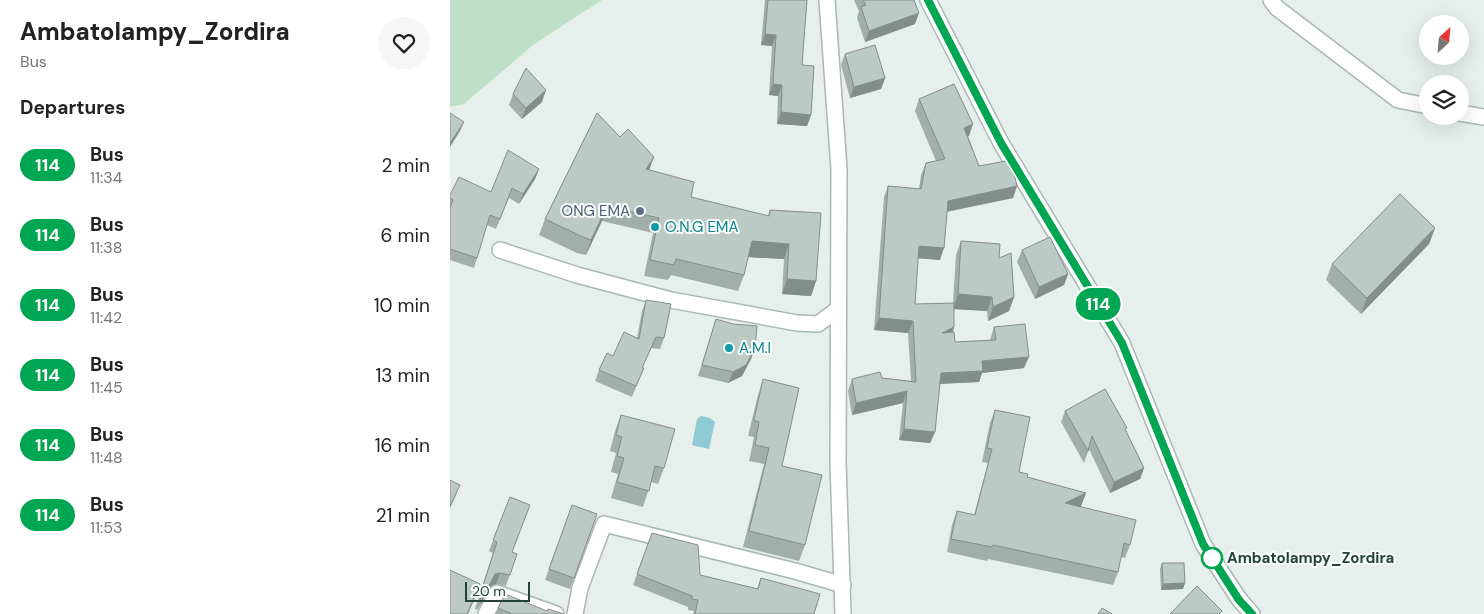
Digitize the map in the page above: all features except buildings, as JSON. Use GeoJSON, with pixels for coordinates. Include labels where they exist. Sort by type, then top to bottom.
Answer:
{"type":"FeatureCollection","features":[{"type":"Feature","properties":{"kind":"street"},"geometry":{"type":"LineString","coordinates":[[827,0],[839,169],[838,463],[843,614]]}},
{"type":"Feature","properties":{"kind":"street"},"geometry":{"type":"LineString","coordinates":[[928,0],[1001,143],[1122,343],[1203,544],[1239,600],[1252,614]]}},
{"type":"Feature","properties":{"kind":"street"},"geometry":{"type":"LineString","coordinates":[[1271,0],[1278,8],[1398,100],[1419,104]]}},
{"type":"Feature","properties":{"kind":"street"},"geometry":{"type":"LineString","coordinates":[[1469,114],[1484,117]]}},
{"type":"Feature","properties":{"kind":"street"},"geometry":{"type":"LineString","coordinates":[[500,250],[577,275],[671,300],[797,323],[818,324],[838,309]]}},
{"type":"Feature","properties":{"kind":"street"},"geometry":{"type":"LineString","coordinates":[[575,614],[580,588],[604,524],[842,584]]}},
{"type":"Feature","properties":{"kind":"street"},"geometry":{"type":"LineString","coordinates":[[486,614],[497,593],[556,614]]}},
{"type":"Feature","properties":{"kind":"green space"},"geometry":{"type":"Polygon","coordinates":[[[450,0],[602,0],[533,45],[464,104],[450,107],[450,0]]]}},
{"type":"Feature","properties":{"kind":"water"},"geometry":{"type":"Polygon","coordinates":[[[701,416],[710,418],[715,422],[709,449],[692,445],[697,419],[701,416]]]}},
{"type":"Feature","properties":{"kind":"bus line","name":"114"},"geometry":{"type":"LineString","coordinates":[[928,0],[1001,143],[1122,343],[1203,544],[1239,600],[1252,614]]}},
{"type":"Feature","properties":{"kind":"place","name":"ONG EMA"},"geometry":{"type":"Point","coordinates":[640,211]}},
{"type":"Feature","properties":{"kind":"place","name":"O.N.G EMA"},"geometry":{"type":"Point","coordinates":[655,227]}},
{"type":"Feature","properties":{"kind":"place","name":"A.M.I"},"geometry":{"type":"Point","coordinates":[729,348]}},
{"type":"Feature","properties":{"kind":"place","name":"Ambatolampy_Zordira"},"geometry":{"type":"Point","coordinates":[1212,558]}}]}
